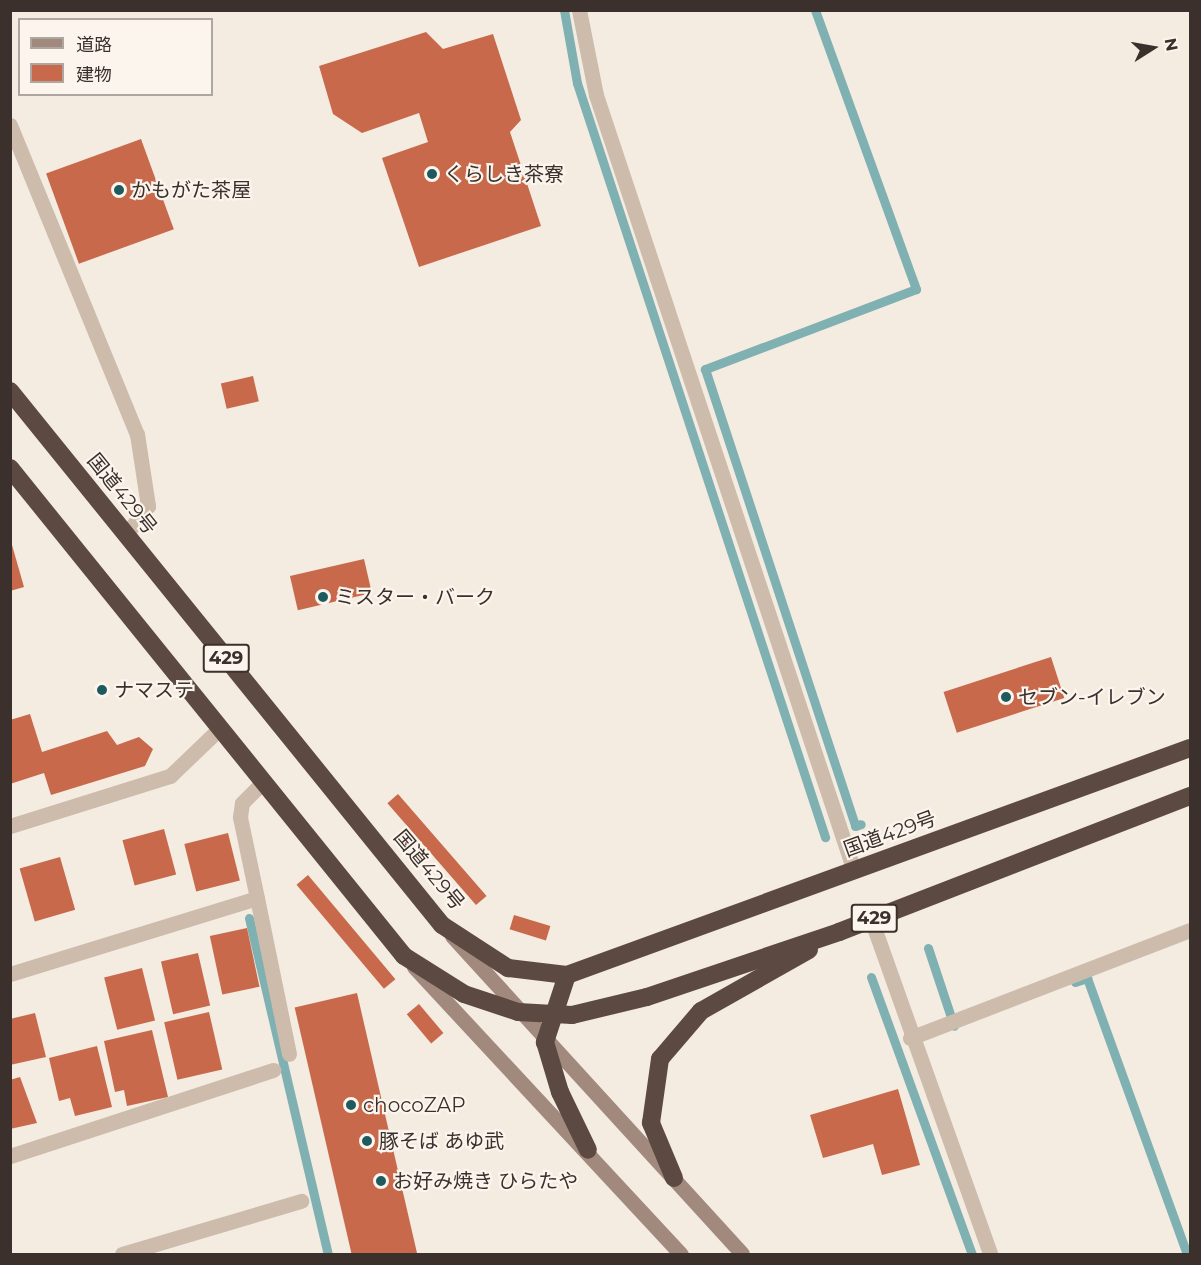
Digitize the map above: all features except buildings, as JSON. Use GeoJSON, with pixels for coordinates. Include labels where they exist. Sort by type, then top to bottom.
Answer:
{"type":"FeatureCollection","features":[{"type":"Feature","properties":{"kind":"highway","name":"国道429号"},"geometry":{"type":"LineString","coordinates":[[10,391],[442,925],[508,968],[567,975],[1191,748]]}},
{"type":"Feature","properties":{"kind":"highway","name":"429"},"geometry":{"type":"LineString","coordinates":[[10,468],[404,956],[464,994],[518,1012],[550,1015],[588,1013],[647,998],[839,932],[1191,796]]}},
{"type":"Feature","properties":{"kind":"highway"},"geometry":{"type":"LineString","coordinates":[[674,1178],[655,1140],[650,1106],[657,1068],[669,1045],[701,1011],[839,932]]}},
{"type":"Feature","properties":{"kind":"highway"},"geometry":{"type":"LineString","coordinates":[[567,975],[550,1015],[545,1042],[560,1092],[588,1150]]}},
{"type":"Feature","properties":{"kind":"street"},"geometry":{"type":"LineString","coordinates":[[579,10],[596,95],[854,871]]}},
{"type":"Feature","properties":{"kind":"street"},"geometry":{"type":"LineString","coordinates":[[10,125],[137,434],[148,506],[126,534]]}},
{"type":"Feature","properties":{"kind":"street"},"geometry":{"type":"LineString","coordinates":[[10,826],[170,777],[220,728]]}},
{"type":"Feature","properties":{"kind":"street"},"geometry":{"type":"LineString","coordinates":[[263,782],[242,803],[240,817],[289,1054]]}},
{"type":"Feature","properties":{"kind":"street"},"geometry":{"type":"LineString","coordinates":[[10,974],[257,898]]}},
{"type":"Feature","properties":{"kind":"street"},"geometry":{"type":"LineString","coordinates":[[871,919],[910,1038],[990,1254]]}},
{"type":"Feature","properties":{"kind":"street"},"geometry":{"type":"LineString","coordinates":[[442,925],[545,1042],[674,1178],[742,1254]]}},
{"type":"Feature","properties":{"kind":"street"},"geometry":{"type":"LineString","coordinates":[[910,1038],[1191,930]]}},
{"type":"Feature","properties":{"kind":"street"},"geometry":{"type":"LineString","coordinates":[[404,956],[588,1150],[681,1254]]}},
{"type":"Feature","properties":{"kind":"street"},"geometry":{"type":"LineString","coordinates":[[10,1156],[273,1070]]}},
{"type":"Feature","properties":{"kind":"street"},"geometry":{"type":"LineString","coordinates":[[122,1254],[301,1200]]}},
{"type":"Feature","properties":{"kind":"waterway"},"geometry":{"type":"LineString","coordinates":[[564,10],[577,83],[825,837]]}},
{"type":"Feature","properties":{"kind":"waterway"},"geometry":{"type":"LineString","coordinates":[[815,10],[916,289],[705,369],[855,826],[861,824]]}},
{"type":"Feature","properties":{"kind":"waterway"},"geometry":{"type":"LineString","coordinates":[[249,918],[328,1254]]}},
{"type":"Feature","properties":{"kind":"waterway"},"geometry":{"type":"LineString","coordinates":[[928,948],[954,1026]]}},
{"type":"Feature","properties":{"kind":"waterway"},"geometry":{"type":"LineString","coordinates":[[871,977],[972,1254]]}},
{"type":"Feature","properties":{"kind":"waterway"},"geometry":{"type":"LineString","coordinates":[[1075,982],[1087,978],[1187,1254]]}},
{"type":"Feature","properties":{"kind":"place","name":"くらしき茶寮"},"geometry":{"type":"Point","coordinates":[432,174]}},
{"type":"Feature","properties":{"kind":"place","name":"かもがた茶屋"},"geometry":{"type":"Point","coordinates":[119,190]}},
{"type":"Feature","properties":{"kind":"place","name":"ミスター・バーク"},"geometry":{"type":"Point","coordinates":[323,597]}},
{"type":"Feature","properties":{"kind":"place","name":"ナマステ"},"geometry":{"type":"Point","coordinates":[102,690]}},
{"type":"Feature","properties":{"kind":"place","name":"セブン-イレブン"},"geometry":{"type":"Point","coordinates":[1006,697]}},
{"type":"Feature","properties":{"kind":"place","name":"chocoZAP"},"geometry":{"type":"Point","coordinates":[351,1105]}},
{"type":"Feature","properties":{"kind":"place","name":"豚そば あゆ武"},"geometry":{"type":"Point","coordinates":[367,1141]}},
{"type":"Feature","properties":{"kind":"place","name":"お好み焼き ひらたや"},"geometry":{"type":"Point","coordinates":[381,1181]}}]}
